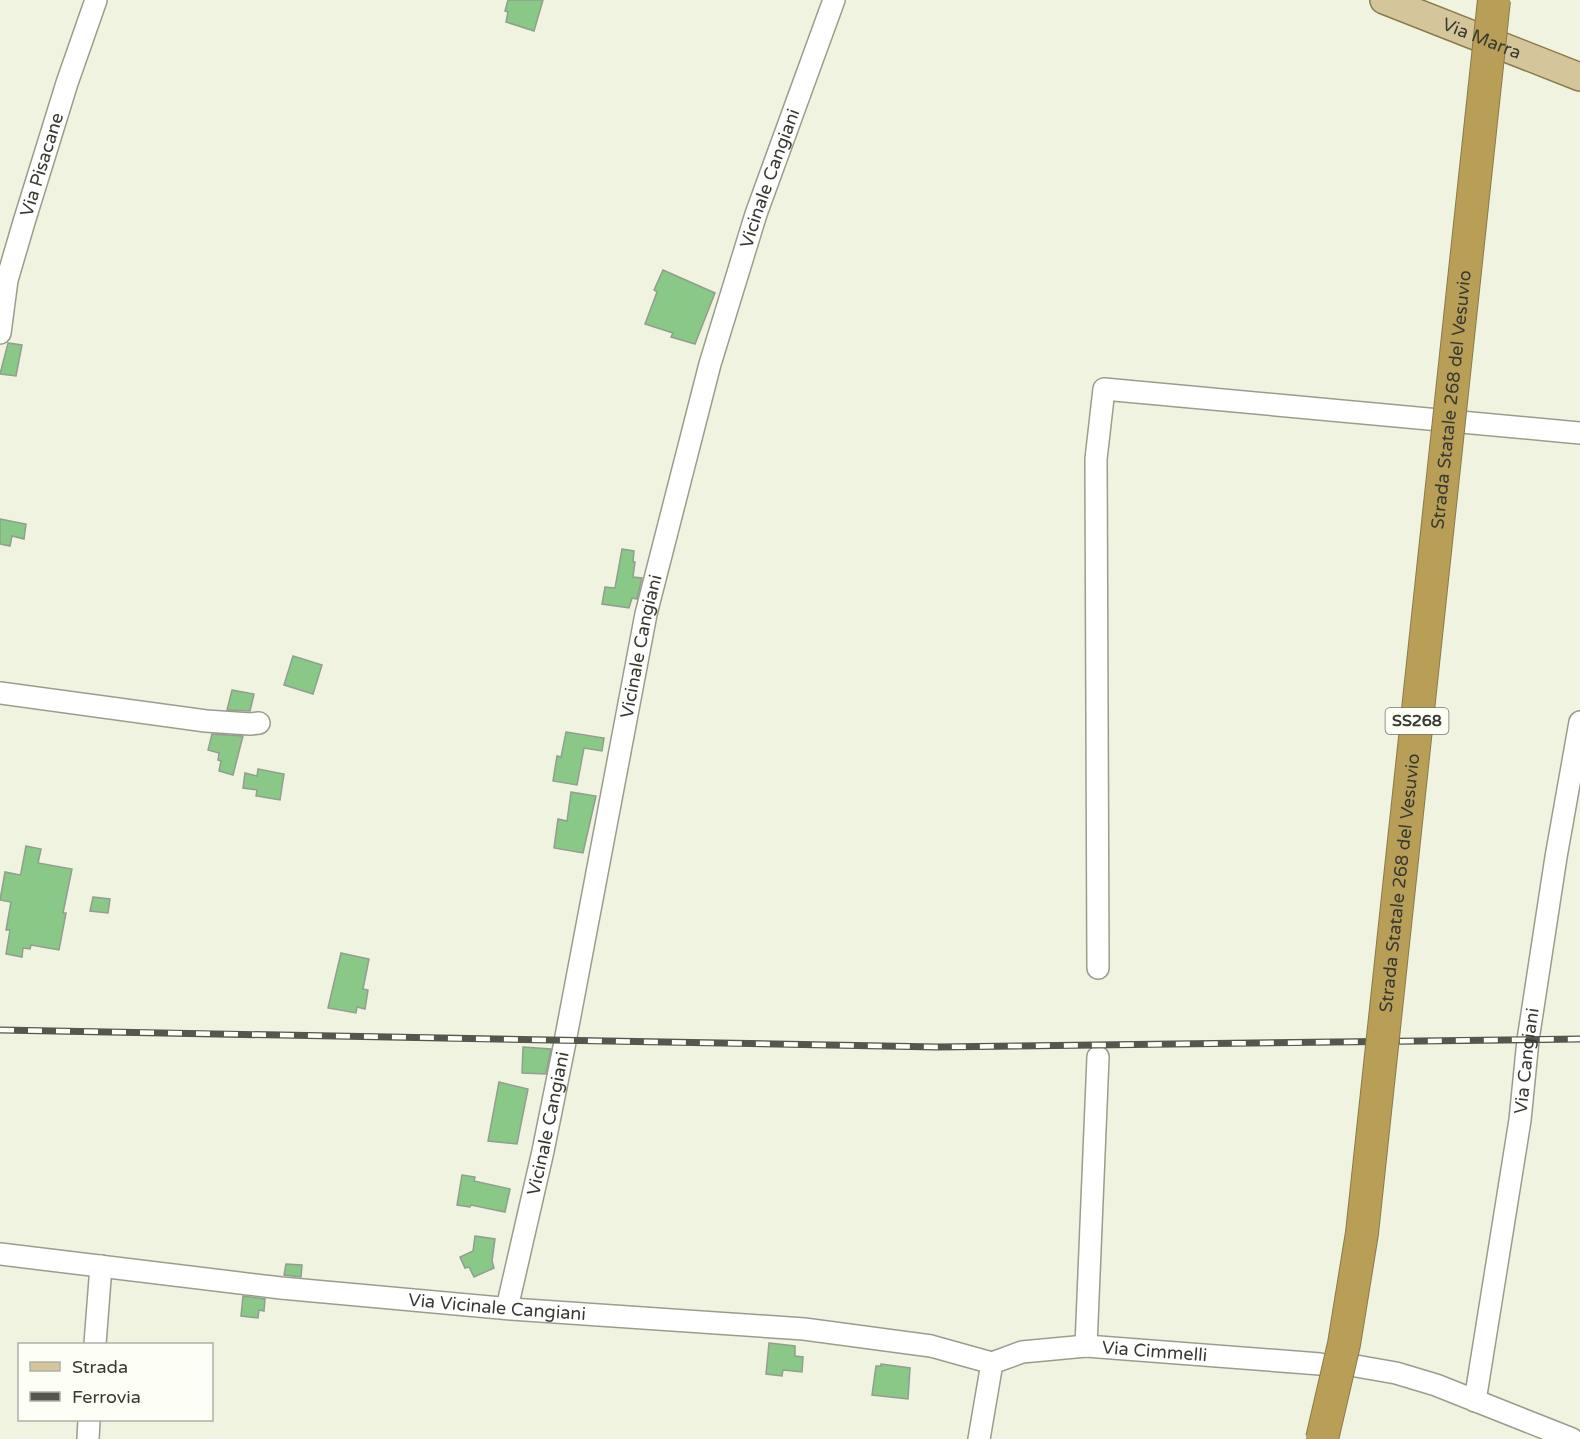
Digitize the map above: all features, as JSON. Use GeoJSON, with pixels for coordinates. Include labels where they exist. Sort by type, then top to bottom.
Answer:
{"type":"FeatureCollection","features":[{"type":"Feature","properties":{"kind":"highway","name":"Strada Statale 268 del Vesuvio"},"geometry":{"type":"LineString","coordinates":[[1322,1439],[1344,1344],[1363,1221],[1494,0]]}},
{"type":"Feature","properties":{"kind":"main road","name":"Via Marra"},"geometry":{"type":"LineString","coordinates":[[1384,0],[1580,77]]}},
{"type":"Feature","properties":{"kind":"street","name":"Via Pisacane"},"geometry":{"type":"LineString","coordinates":[[0,333],[7,280],[21,231],[67,83],[96,0]]}},
{"type":"Feature","properties":{"kind":"street","name":"Vicinale Cangiani"},"geometry":{"type":"LineString","coordinates":[[507,1308],[562,1059],[649,603],[710,364],[752,225],[834,0]]}},
{"type":"Feature","properties":{"kind":"street"},"geometry":{"type":"LineString","coordinates":[[1098,968],[1096,459],[1104,389],[1580,433]]}},
{"type":"Feature","properties":{"kind":"street"},"geometry":{"type":"LineString","coordinates":[[0,693],[206,721],[259,723]]}},
{"type":"Feature","properties":{"kind":"street","name":"Via Cangiani"},"geometry":{"type":"LineString","coordinates":[[1475,1401],[1520,1120],[1528,1040],[1580,722]]}},
{"type":"Feature","properties":{"kind":"street"},"geometry":{"type":"LineString","coordinates":[[1086,1346],[1098,1057]]}},
{"type":"Feature","properties":{"kind":"street","name":"Via Vicinale Cangiani"},"geometry":{"type":"LineString","coordinates":[[0,1254],[281,1288],[507,1308],[804,1329],[932,1346],[992,1362]]}},
{"type":"Feature","properties":{"kind":"street"},"geometry":{"type":"LineString","coordinates":[[95,1343],[101,1266]]}},
{"type":"Feature","properties":{"kind":"street","name":"Via Cimmelli"},"geometry":{"type":"LineString","coordinates":[[992,1362],[1022,1352],[1086,1346],[1320,1364]]}},
{"type":"Feature","properties":{"kind":"street"},"geometry":{"type":"LineString","coordinates":[[979,1439],[992,1362]]}},
{"type":"Feature","properties":{"kind":"street"},"geometry":{"type":"LineString","coordinates":[[1356,1366],[1396,1373],[1436,1385],[1572,1439]]}},
{"type":"Feature","properties":{"kind":"street"},"geometry":{"type":"LineString","coordinates":[[88,1439],[89,1421]]}},
{"type":"Feature","properties":{"kind":"building"},"geometry":{"type":"Polygon","coordinates":[[[508,0],[543,0],[534,31],[506,22],[508,12],[505,11],[508,0]]]}},
{"type":"Feature","properties":{"kind":"building"},"geometry":{"type":"Polygon","coordinates":[[[663,270],[715,293],[695,344],[671,337],[673,333],[645,324],[657,292],[654,290],[663,270]]]}},
{"type":"Feature","properties":{"kind":"building"},"geometry":{"type":"Polygon","coordinates":[[[8,343],[22,345],[16,376],[0,374],[8,343]]]}},
{"type":"Feature","properties":{"kind":"building"},"geometry":{"type":"Polygon","coordinates":[[[0,519],[26,524],[24,539],[12,536],[10,546],[0,544],[0,519]]]}},
{"type":"Feature","properties":{"kind":"building"},"geometry":{"type":"Polygon","coordinates":[[[622,549],[634,551],[633,577],[642,578],[637,599],[632,598],[629,608],[602,604],[605,587],[615,588],[622,549]]]}},
{"type":"Feature","properties":{"kind":"building"},"geometry":{"type":"Polygon","coordinates":[[[293,656],[322,665],[313,694],[284,685],[293,656]]]}},
{"type":"Feature","properties":{"kind":"building"},"geometry":{"type":"Polygon","coordinates":[[[232,690],[254,694],[250,711],[227,710],[232,690]]]}},
{"type":"Feature","properties":{"kind":"building"},"geometry":{"type":"Polygon","coordinates":[[[566,732],[604,738],[602,751],[584,748],[577,785],[553,781],[557,756],[561,757],[566,732]]]}},
{"type":"Feature","properties":{"kind":"building"},"geometry":{"type":"Polygon","coordinates":[[[212,734],[243,736],[233,775],[219,771],[221,761],[218,760],[219,753],[208,750],[212,734]]]}},
{"type":"Feature","properties":{"kind":"building"},"geometry":{"type":"Polygon","coordinates":[[[258,769],[284,774],[280,800],[256,796],[257,790],[243,788],[245,773],[257,776],[258,769]]]}},
{"type":"Feature","properties":{"kind":"building"},"geometry":{"type":"Polygon","coordinates":[[[571,792],[596,796],[583,853],[554,848],[558,819],[567,821],[571,792]]]}},
{"type":"Feature","properties":{"kind":"building"},"geometry":{"type":"Polygon","coordinates":[[[26,846],[41,849],[38,863],[72,869],[63,913],[66,913],[59,950],[31,945],[30,949],[23,948],[22,957],[6,954],[10,930],[6,930],[11,902],[0,900],[5,872],[20,875],[26,846]]]}},
{"type":"Feature","properties":{"kind":"building"},"geometry":{"type":"Polygon","coordinates":[[[93,897],[110,899],[108,913],[90,911],[93,897]]]}},
{"type":"Feature","properties":{"kind":"building"},"geometry":{"type":"Polygon","coordinates":[[[341,953],[369,959],[363,989],[368,990],[365,1009],[357,1007],[356,1013],[328,1008],[341,953]]]}},
{"type":"Feature","properties":{"kind":"building"},"geometry":{"type":"Polygon","coordinates":[[[523,1047],[551,1049],[546,1074],[522,1073],[523,1047]]]}},
{"type":"Feature","properties":{"kind":"building"},"geometry":{"type":"Polygon","coordinates":[[[499,1082],[528,1089],[517,1144],[488,1141],[499,1082]]]}},
{"type":"Feature","properties":{"kind":"building"},"geometry":{"type":"Polygon","coordinates":[[[462,1175],[475,1177],[474,1181],[510,1189],[505,1212],[471,1205],[470,1207],[457,1205],[462,1175]]]}},
{"type":"Feature","properties":{"kind":"building"},"geometry":{"type":"Polygon","coordinates":[[[475,1236],[495,1239],[492,1261],[494,1268],[474,1277],[469,1267],[465,1268],[460,1257],[473,1251],[475,1236]]]}},
{"type":"Feature","properties":{"kind":"building"},"geometry":{"type":"Polygon","coordinates":[[[286,1264],[302,1265],[301,1277],[284,1275],[286,1264]]]}},
{"type":"Feature","properties":{"kind":"building"},"geometry":{"type":"Polygon","coordinates":[[[243,1296],[265,1299],[264,1311],[259,1310],[258,1318],[241,1316],[243,1296]]]}},
{"type":"Feature","properties":{"kind":"building"},"geometry":{"type":"Polygon","coordinates":[[[769,1343],[795,1346],[795,1356],[803,1357],[802,1372],[783,1370],[782,1376],[766,1374],[769,1343]]]}},
{"type":"Feature","properties":{"kind":"building"},"geometry":{"type":"Polygon","coordinates":[[[881,1364],[910,1368],[908,1399],[872,1395],[876,1366],[881,1366],[881,1364]]]}},
{"type":"Feature","properties":{"kind":"railway"},"geometry":{"type":"LineString","coordinates":[[0,1030],[937,1047],[1580,1039]]}}]}
